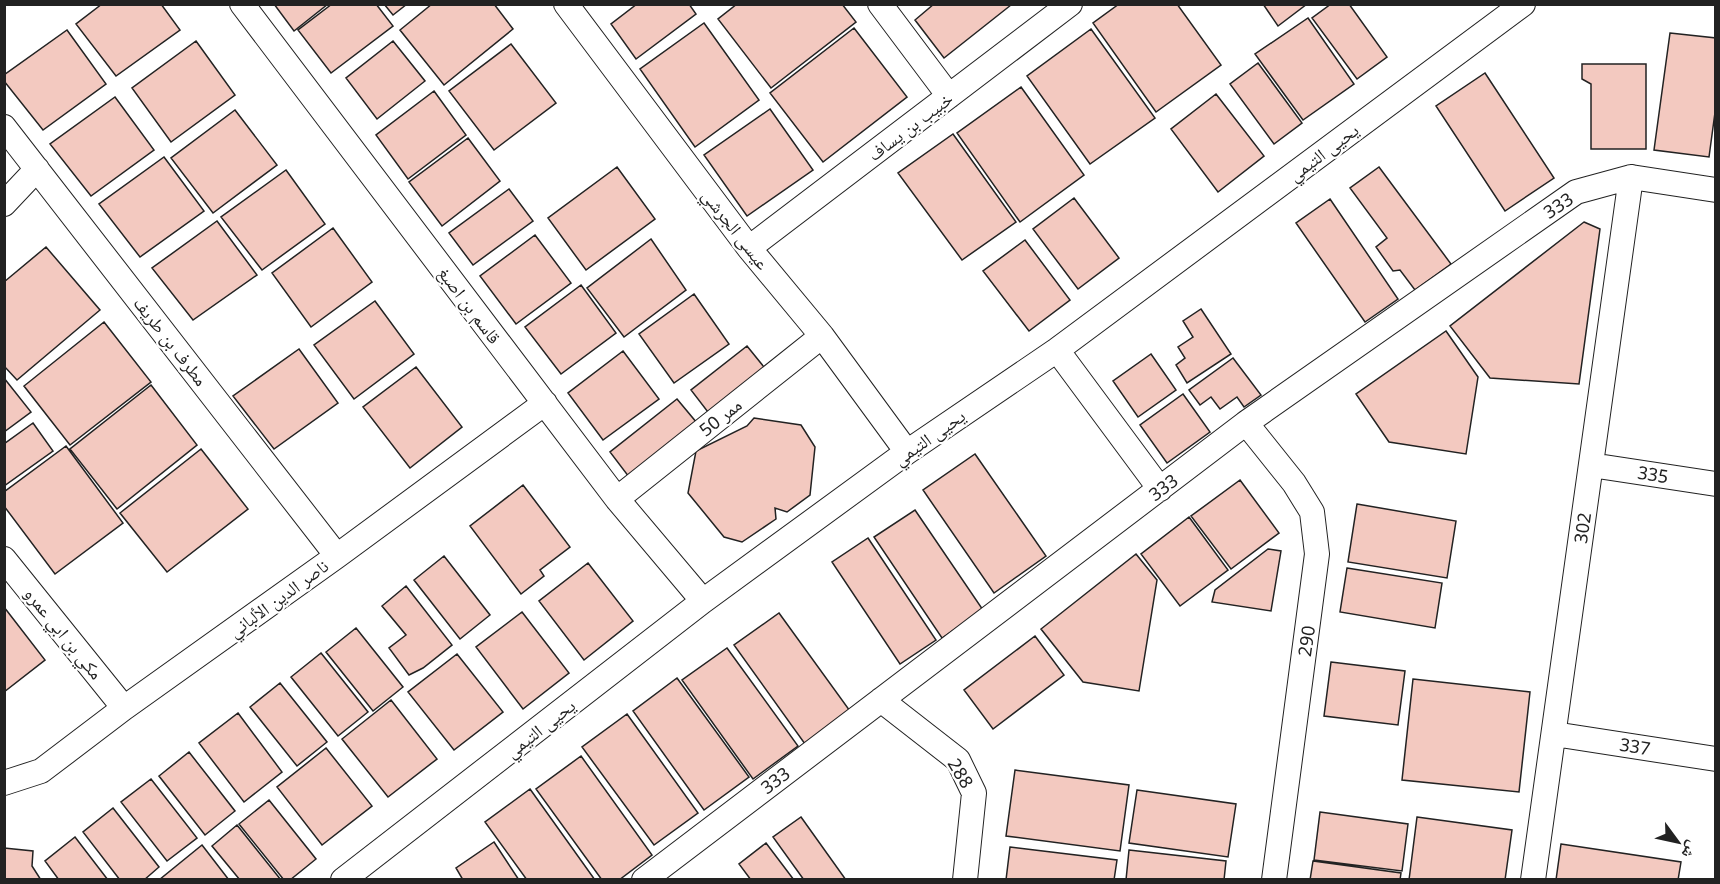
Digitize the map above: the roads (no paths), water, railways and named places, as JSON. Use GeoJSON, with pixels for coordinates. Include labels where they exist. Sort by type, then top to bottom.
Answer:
{"type":"FeatureCollection","features":[{"type":"Feature","properties":{"kind":"street","name":"قاسم بن اصبغ"},"geometry":{"type":"LineString","coordinates":[[242,4],[617,499],[703,601]]}},
{"type":"Feature","properties":{"kind":"street","name":"عيسى الجرشي"},"geometry":{"type":"LineString","coordinates":[[566,4],[749,248],[822,336],[907,452]]}},
{"type":"Feature","properties":{"kind":"street"},"geometry":{"type":"LineString","coordinates":[[880,4],[949,96]]}},
{"type":"Feature","properties":{"kind":"street","name":"خبيب بن يساف"},"geometry":{"type":"LineString","coordinates":[[749,248],[1070,4]]}},
{"type":"Feature","properties":{"kind":"street","name":"يحيى التيمي"},"geometry":{"type":"LineString","coordinates":[[343,879],[703,601],[907,452],[1057,350],[1522,4]]}},
{"type":"Feature","properties":{"kind":"street","name":"مطرف بن طريف"},"geometry":{"type":"LineString","coordinates":[[4,127],[337,556]]}},
{"type":"Feature","properties":{"kind":"street"},"geometry":{"type":"LineString","coordinates":[[4,204],[37,170]]}},
{"type":"Feature","properties":{"kind":"street","name":"333"},"geometry":{"type":"LineString","coordinates":[[644,879],[1246,423],[1576,192],[1631,177],[1716,190]]}},
{"type":"Feature","properties":{"kind":"street","name":"302"},"geometry":{"type":"LineString","coordinates":[[1533,879],[1631,177]]}},
{"type":"Feature","properties":{"kind":"street","name":"ممر 50"},"geometry":{"type":"LineString","coordinates":[[617,499],[822,336]]}},
{"type":"Feature","properties":{"kind":"street"},"geometry":{"type":"LineString","coordinates":[[1057,350],[1160,489]]}},
{"type":"Feature","properties":{"kind":"street","name":"ناصر الدين الألباني"},"geometry":{"type":"LineString","coordinates":[[4,783],[42,771],[124,708],[337,556],[545,403]]}},
{"type":"Feature","properties":{"kind":"street","name":"290"},"geometry":{"type":"LineString","coordinates":[[1246,423],[1294,483],[1312,512],[1317,554],[1274,879]]}},
{"type":"Feature","properties":{"kind":"street","name":"335"},"geometry":{"type":"LineString","coordinates":[[1591,465],[1716,484]]}},
{"type":"Feature","properties":{"kind":"street","name":"مكي بن ابي عمرو"},"geometry":{"type":"LineString","coordinates":[[4,559],[124,708]]}},
{"type":"Feature","properties":{"kind":"street","name":"288"},"geometry":{"type":"LineString","coordinates":[[881,700],[958,760],[974,793],[965,879]]}},
{"type":"Feature","properties":{"kind":"street","name":"337"},"geometry":{"type":"LineString","coordinates":[[1554,734],[1716,759]]}}]}
